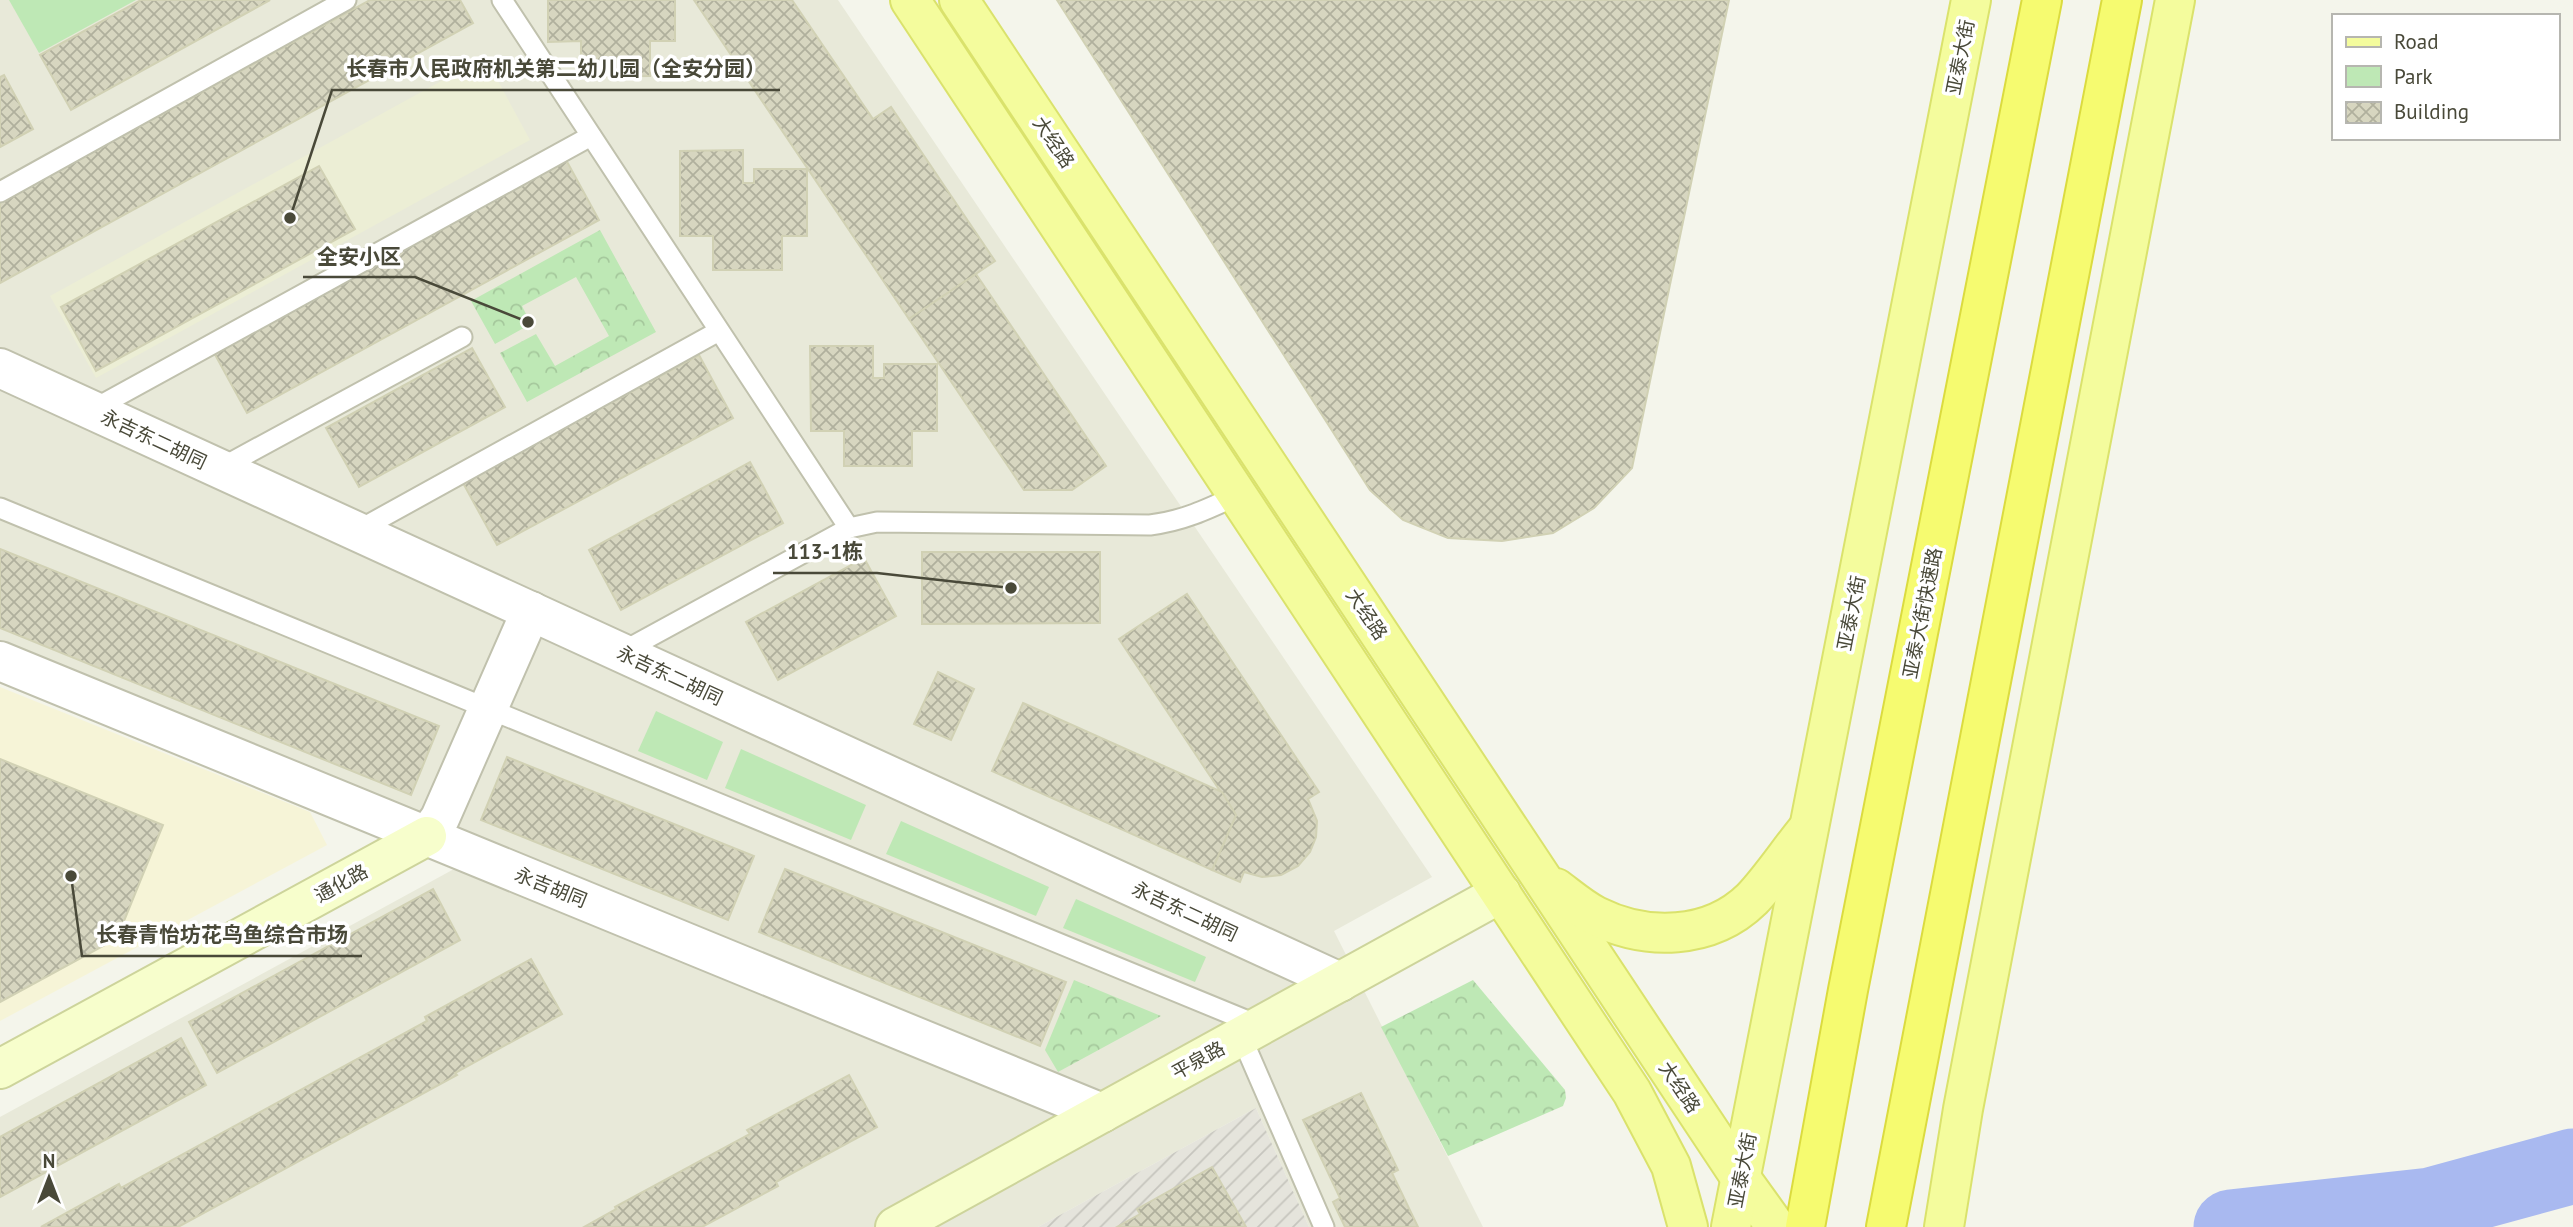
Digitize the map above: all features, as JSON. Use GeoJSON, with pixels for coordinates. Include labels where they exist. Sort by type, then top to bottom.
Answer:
{"type":"FeatureCollection","features":[{"type":"Feature","properties":{"kind":"highway","name":"亚泰大街快速路"},"geometry":{"type":"LineString","coordinates":[[1805,1227],[1851,976],[2042,0]]}},
{"type":"Feature","properties":{"kind":"highway"},"geometry":{"type":"LineString","coordinates":[[1886,1227],[2122,0]]}},
{"type":"Feature","properties":{"kind":"main road"},"geometry":{"type":"LineString","coordinates":[[910,0],[1632,1093],[1671,1166],[1688,1227]]}},
{"type":"Feature","properties":{"kind":"main road","name":"大经路"},"geometry":{"type":"LineString","coordinates":[[960,0],[1740,1177],[1776,1227]]}},
{"type":"Feature","properties":{"kind":"main road","name":"亚泰大街"},"geometry":{"type":"LineString","coordinates":[[1731,1227],[1971,0]]}},
{"type":"Feature","properties":{"kind":"main road"},"geometry":{"type":"LineString","coordinates":[[1944,1227],[1963,1109],[2175,0]]}},
{"type":"Feature","properties":{"kind":"main road"},"geometry":{"type":"LineString","coordinates":[[1542,879],[1595,916],[1642,932],[1681,933],[1723,922],[1751,899],[1809,827]]}},
{"type":"Feature","properties":{"kind":"street","name":"永吉东二胡同"},"geometry":{"type":"LineString","coordinates":[[0,368],[1340,982]]}},
{"type":"Feature","properties":{"kind":"street"},"geometry":{"type":"LineString","coordinates":[[427,836],[440,818],[531,611]]}},
{"type":"Feature","properties":{"kind":"street","name":"永吉胡同"},"geometry":{"type":"LineString","coordinates":[[0,661],[1102,1113]]}},
{"type":"Feature","properties":{"kind":"street","name":"通化路"},"geometry":{"type":"LineString","coordinates":[[0,1069],[427,836]]}},
{"type":"Feature","properties":{"kind":"street","name":"平泉路"},"geometry":{"type":"LineString","coordinates":[[895,1227],[1501,893]]}},
{"type":"Feature","properties":{"kind":"lane"},"geometry":{"type":"LineString","coordinates":[[0,192],[346,0]]}},
{"type":"Feature","properties":{"kind":"lane"},"geometry":{"type":"LineString","coordinates":[[502,0],[849,528]]}},
{"type":"Feature","properties":{"kind":"lane"},"geometry":{"type":"LineString","coordinates":[[92,410],[591,136]]}},
{"type":"Feature","properties":{"kind":"lane"},"geometry":{"type":"LineString","coordinates":[[357,531],[719,331]]}},
{"type":"Feature","properties":{"kind":"lane"},"geometry":{"type":"LineString","coordinates":[[219,469],[462,337]]}},
{"type":"Feature","properties":{"kind":"lane"},"geometry":{"type":"LineString","coordinates":[[620,653],[849,528],[877,522],[1150,525],[1196,515],[1238,495]]}},
{"type":"Feature","properties":{"kind":"lane"},"geometry":{"type":"LineString","coordinates":[[0,508],[488,708],[1251,1031],[1324,1227]]}},
{"type":"Feature","properties":{"kind":"shaded area"},"geometry":{"type":"Polygon","coordinates":[[[0,0],[838,0],[1432,877],[1334,931],[1483,1227],[1309,1227],[1256,1108],[1038,1227],[0,1227],[0,1117],[498,845],[0,643],[0,0]]]}},
{"type":"Feature","properties":{"kind":"shaded area"},"geometry":{"type":"Polygon","coordinates":[[[485,57],[530,140],[96,378],[50,296],[485,57]]]}},
{"type":"Feature","properties":{"kind":"shaded area"},"geometry":{"type":"Polygon","coordinates":[[[0,687],[310,812],[327,845],[0,1021],[0,687]]]}},
{"type":"Feature","properties":{"kind":"shaded area"},"geometry":{"type":"Polygon","coordinates":[[[1256,1108],[1309,1227],[1038,1227],[1256,1108]]]}},
{"type":"Feature","properties":{"kind":"green space"},"geometry":{"type":"Polygon","coordinates":[[[9,0],[136,0],[39,53],[9,0]]]}},
{"type":"Feature","properties":{"kind":"green space"},"geometry":{"type":"Polygon","coordinates":[[[600,230],[656,332],[527,402],[500,353],[536,334],[555,366],[609,336],[576,277],[522,306],[531,324],[495,344],[471,301],[600,230]]]}},
{"type":"Feature","properties":{"kind":"green space"},"geometry":{"type":"Polygon","coordinates":[[[656,711],[723,742],[707,780],[638,751],[656,711]]]}},
{"type":"Feature","properties":{"kind":"green space"},"geometry":{"type":"Polygon","coordinates":[[[741,749],[866,805],[851,840],[725,788],[741,749]]]}},
{"type":"Feature","properties":{"kind":"green space"},"geometry":{"type":"Polygon","coordinates":[[[901,821],[1049,887],[1036,916],[886,854],[901,821]]]}},
{"type":"Feature","properties":{"kind":"green space"},"geometry":{"type":"Polygon","coordinates":[[[1076,899],[1206,957],[1195,982],[1063,928],[1076,899]]]}},
{"type":"Feature","properties":{"kind":"green space"},"geometry":{"type":"Polygon","coordinates":[[[1074,980],[1161,1016],[1058,1072],[1045,1050],[1074,980]]]}},
{"type":"Feature","properties":{"kind":"green space"},"geometry":{"type":"Polygon","coordinates":[[[1473,980],[1565,1090],[1566,1098],[1563,1106],[1448,1156],[1381,1027],[1473,980]]]}},
{"type":"Feature","properties":{"kind":"building"},"geometry":{"type":"Polygon","coordinates":[[[141,0],[270,0],[71,110],[40,55],[141,0]]]}},
{"type":"Feature","properties":{"kind":"building"},"geometry":{"type":"Polygon","coordinates":[[[370,0],[460,0],[473,23],[0,283],[0,203],[370,0]]]}},
{"type":"Feature","properties":{"kind":"building"},"geometry":{"type":"Polygon","coordinates":[[[548,0],[675,0],[675,41],[650,41],[650,76],[581,77],[581,41],[548,42],[548,0]]]}},
{"type":"Feature","properties":{"kind":"building"},"geometry":{"type":"Polygon","coordinates":[[[694,0],[792,0],[873,119],[891,107],[995,261],[909,319],[694,0]]]}},
{"type":"Feature","properties":{"kind":"building"},"geometry":{"type":"Polygon","coordinates":[[[1057,0],[1729,0],[1632,468],[1594,508],[1553,533],[1502,541],[1448,538],[1403,520],[1370,490],[1057,0]]]}},
{"type":"Feature","properties":{"kind":"building"},"geometry":{"type":"Polygon","coordinates":[[[4,75],[33,129],[0,147],[0,77],[4,75]]]}},
{"type":"Feature","properties":{"kind":"building"},"geometry":{"type":"Polygon","coordinates":[[[743,150],[743,183],[754,183],[754,169],[807,169],[807,236],[782,236],[782,270],[713,270],[713,236],[680,236],[680,151],[743,150]]]}},
{"type":"Feature","properties":{"kind":"building"},"geometry":{"type":"Polygon","coordinates":[[[565,158],[599,220],[247,413],[213,351],[565,158]]]}},
{"type":"Feature","properties":{"kind":"building"},"geometry":{"type":"Polygon","coordinates":[[[319,166],[355,229],[96,371],[61,307],[319,166]]]}},
{"type":"Feature","properties":{"kind":"building"},"geometry":{"type":"Polygon","coordinates":[[[976,274],[1106,466],[1072,490],[1024,490],[909,319],[976,274]]]}},
{"type":"Feature","properties":{"kind":"building"},"geometry":{"type":"Polygon","coordinates":[[[810,346],[873,346],[873,378],[884,378],[884,364],[937,364],[937,431],[912,431],[912,466],[844,466],[844,431],[811,431],[810,346]]]}},
{"type":"Feature","properties":{"kind":"building"},"geometry":{"type":"Polygon","coordinates":[[[472,348],[505,407],[359,487],[326,428],[472,348]]]}},
{"type":"Feature","properties":{"kind":"building"},"geometry":{"type":"Polygon","coordinates":[[[699,355],[733,418],[497,545],[463,483],[699,355]]]}},
{"type":"Feature","properties":{"kind":"building"},"geometry":{"type":"Polygon","coordinates":[[[750,462],[783,523],[621,610],[589,550],[750,462]]]}},
{"type":"Feature","properties":{"kind":"building"},"geometry":{"type":"Polygon","coordinates":[[[0,549],[439,726],[411,795],[0,628],[0,549]]]}},
{"type":"Feature","properties":{"kind":"building"},"geometry":{"type":"Polygon","coordinates":[[[922,552],[1100,552],[1100,623],[922,624],[922,552]]]}},
{"type":"Feature","properties":{"kind":"building"},"geometry":{"type":"Polygon","coordinates":[[[864,558],[896,616],[778,680],[746,622],[864,558]]]}},
{"type":"Feature","properties":{"kind":"building"},"geometry":{"type":"Polygon","coordinates":[[[1187,594],[1319,792],[1308,799],[1317,821],[1316,837],[1310,852],[1298,866],[1281,875],[1262,877],[1244,872],[1240,882],[1212,870],[1236,815],[1119,639],[1187,594]]]}},
{"type":"Feature","properties":{"kind":"building"},"geometry":{"type":"Polygon","coordinates":[[[938,672],[974,689],[951,740],[914,724],[938,672]]]}},
{"type":"Feature","properties":{"kind":"building"},"geometry":{"type":"Polygon","coordinates":[[[1023,703],[1222,792],[1236,815],[1212,870],[992,771],[1023,703]]]}},
{"type":"Feature","properties":{"kind":"building"},"geometry":{"type":"Polygon","coordinates":[[[507,757],[754,856],[728,920],[481,820],[507,757]]]}},
{"type":"Feature","properties":{"kind":"building"},"geometry":{"type":"Polygon","coordinates":[[[0,759],[163,825],[122,926],[115,937],[0,1002],[0,759]]]}},
{"type":"Feature","properties":{"kind":"building"},"geometry":{"type":"Polygon","coordinates":[[[785,869],[1066,982],[1040,1046],[759,932],[785,869]]]}},
{"type":"Feature","properties":{"kind":"building"},"geometry":{"type":"Polygon","coordinates":[[[433,889],[460,940],[217,1073],[189,1022],[433,889]]]}},
{"type":"Feature","properties":{"kind":"building"},"geometry":{"type":"Polygon","coordinates":[[[531,959],[562,1014],[455,1073],[457,1075],[178,1227],[41,1227],[119,1184],[121,1188],[427,1021],[425,1017],[531,959]]]}},
{"type":"Feature","properties":{"kind":"building"},"geometry":{"type":"Polygon","coordinates":[[[181,1038],[206,1085],[0,1197],[0,1137],[181,1038]]]}},
{"type":"Feature","properties":{"kind":"building"},"geometry":{"type":"Polygon","coordinates":[[[849,1075],[877,1127],[776,1182],[778,1186],[702,1227],[584,1227],[616,1209],[615,1207],[750,1134],[747,1130],[849,1075]]]}},
{"type":"Feature","properties":{"kind":"building"},"geometry":{"type":"Polygon","coordinates":[[[1361,1093],[1398,1170],[1392,1173],[1418,1227],[1345,1227],[1333,1202],[1340,1198],[1303,1120],[1361,1093]]]}},
{"type":"Feature","properties":{"kind":"building"},"geometry":{"type":"Polygon","coordinates":[[[1212,1167],[1246,1227],[1117,1227],[1140,1214],[1137,1209],[1212,1167]]]}},
{"type":"Feature","properties":{"kind":"waterway"},"geometry":{"type":"LineString","coordinates":[[2231,1227],[2431,1205],[2573,1166]]}},
{"type":"Feature","properties":{"kind":"place","name":"长春市人民政府机关第二幼儿园（全安分园）"},"geometry":{"type":"Point","coordinates":[290,218]}},
{"type":"Feature","properties":{"kind":"place","name":"全安小区"},"geometry":{"type":"Point","coordinates":[528,322]}},
{"type":"Feature","properties":{"kind":"place","name":"113-1栋"},"geometry":{"type":"Point","coordinates":[1011,588]}},
{"type":"Feature","properties":{"kind":"place","name":"长春青怡坊花鸟鱼综合市场"},"geometry":{"type":"Point","coordinates":[71,876]}}]}
